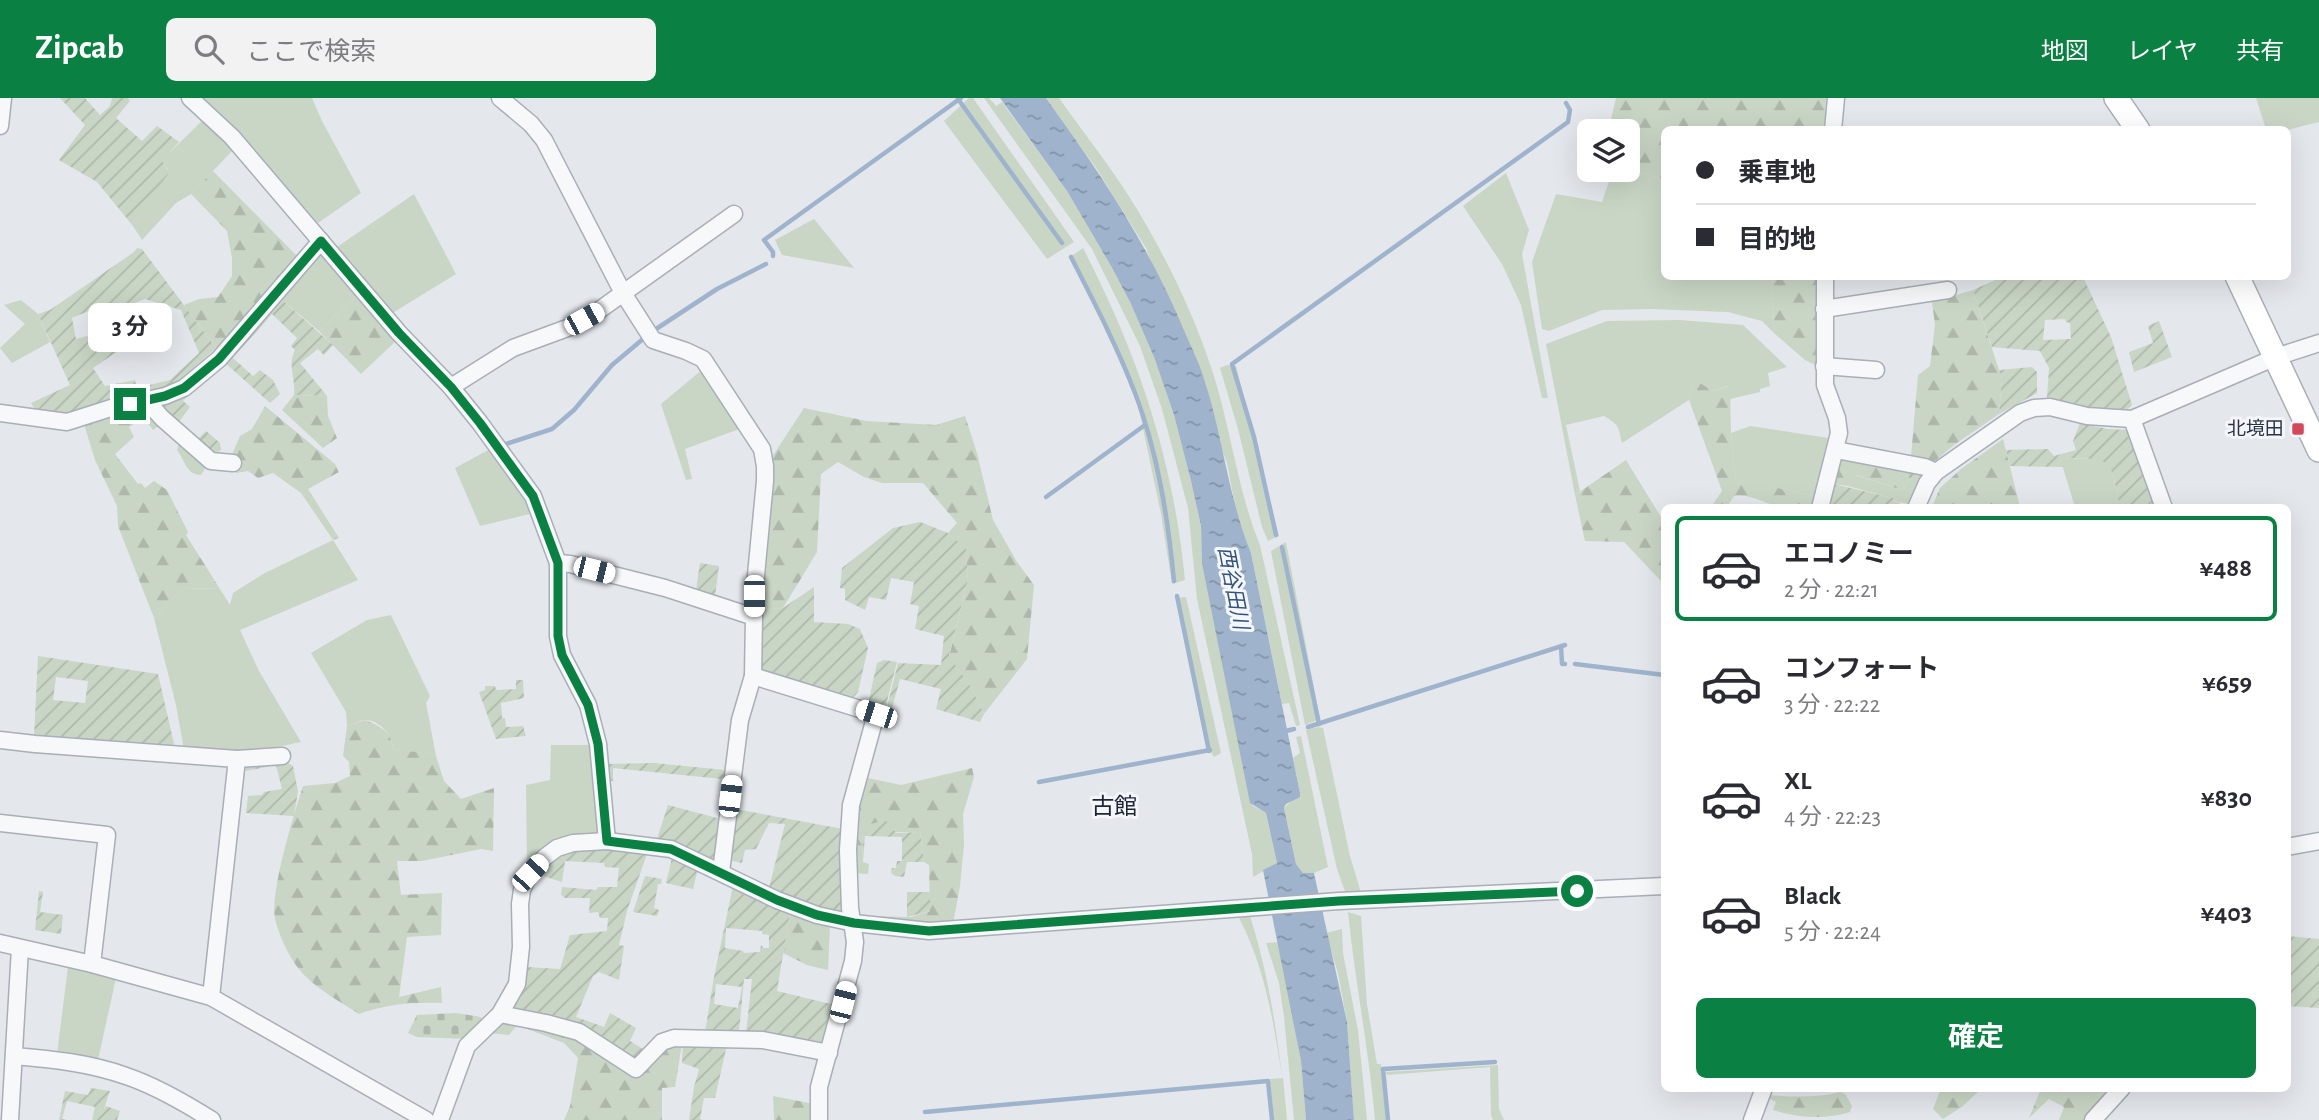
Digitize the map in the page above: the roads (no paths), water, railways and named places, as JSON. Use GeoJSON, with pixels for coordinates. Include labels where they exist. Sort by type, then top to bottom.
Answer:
{"type":"FeatureCollection","features":[{"type":"Feature","properties":{"kind":"main road"},"geometry":{"type":"LineString","coordinates":[[2116,98],[2135,126]]}},
{"type":"Feature","properties":{"kind":"main road"},"geometry":{"type":"LineString","coordinates":[[2239,280],[2319,450]]}},
{"type":"Feature","properties":{"kind":"street"},"geometry":{"type":"LineString","coordinates":[[0,126],[3,98]]}},
{"type":"Feature","properties":{"kind":"street"},"geometry":{"type":"LineString","coordinates":[[190,98],[232,137],[399,333],[451,387],[533,496],[558,563],[558,636],[562,655],[588,705],[598,744],[607,841]]}},
{"type":"Feature","properties":{"kind":"street"},"geometry":{"type":"LineString","coordinates":[[500,98],[531,124],[544,140],[623,293],[653,340],[703,359],[762,449],[765,481],[754,596],[753,676],[740,720],[721,872]]}},
{"type":"Feature","properties":{"kind":"street"},"geometry":{"type":"LineString","coordinates":[[1833,126],[1836,98]]}},
{"type":"Feature","properties":{"kind":"street"},"geometry":{"type":"LineString","coordinates":[[451,387],[513,348],[570,327],[598,311],[734,214]]}},
{"type":"Feature","properties":{"kind":"street"},"geometry":{"type":"LineString","coordinates":[[0,413],[67,422],[114,407],[165,396],[184,388],[219,359],[321,241]]}},
{"type":"Feature","properties":{"kind":"street"},"geometry":{"type":"LineString","coordinates":[[1821,504],[1836,450],[1838,426],[1825,385],[1825,280]]}},
{"type":"Feature","properties":{"kind":"street"},"geometry":{"type":"LineString","coordinates":[[1824,309],[1948,290]]}},
{"type":"Feature","properties":{"kind":"street"},"geometry":{"type":"LineString","coordinates":[[1918,504],[1927,483],[1936,472],[2020,413],[2034,408],[2050,407],[2087,416],[2132,419],[2276,357],[2319,343]]}},
{"type":"Feature","properties":{"kind":"street"},"geometry":{"type":"LineString","coordinates":[[1824,366],[1876,370]]}},
{"type":"Feature","properties":{"kind":"street"},"geometry":{"type":"LineString","coordinates":[[146,400],[162,418],[212,461],[233,463]]}},
{"type":"Feature","properties":{"kind":"street"},"geometry":{"type":"LineString","coordinates":[[2132,419],[2163,504]]}},
{"type":"Feature","properties":{"kind":"street"},"geometry":{"type":"LineString","coordinates":[[1836,450],[1925,467],[1936,472]]}},
{"type":"Feature","properties":{"kind":"street"},"geometry":{"type":"LineString","coordinates":[[558,563],[665,588],[754,617]]}},
{"type":"Feature","properties":{"kind":"street"},"geometry":{"type":"LineString","coordinates":[[753,676],[876,714],[851,805],[848,850],[850,908],[854,923],[853,961],[819,1087],[819,1120]]}},
{"type":"Feature","properties":{"kind":"street"},"geometry":{"type":"LineString","coordinates":[[0,740],[237,759],[282,756]]}},
{"type":"Feature","properties":{"kind":"street"},"geometry":{"type":"LineString","coordinates":[[211,997],[237,759]]}},
{"type":"Feature","properties":{"kind":"street"},"geometry":{"type":"LineString","coordinates":[[0,823],[107,835],[92,964]]}},
{"type":"Feature","properties":{"kind":"street"},"geometry":{"type":"LineString","coordinates":[[440,1120],[467,1046],[500,1014],[517,984],[521,947],[520,904],[522,890],[530,873],[557,848],[573,843],[607,841],[671,849],[777,900],[817,915],[854,923],[929,931],[1339,901],[1661,886]]}},
{"type":"Feature","properties":{"kind":"street"},"geometry":{"type":"LineString","coordinates":[[2291,846],[2319,841]]}},
{"type":"Feature","properties":{"kind":"street"},"geometry":{"type":"LineString","coordinates":[[0,943],[92,964],[211,997],[426,1120]]}},
{"type":"Feature","properties":{"kind":"street"},"geometry":{"type":"LineString","coordinates":[[10,1120],[20,948]]}},
{"type":"Feature","properties":{"kind":"street"},"geometry":{"type":"LineString","coordinates":[[500,1014],[579,1032],[636,1069],[662,1042],[674,1038],[763,1040],[829,1053]]}},
{"type":"Feature","properties":{"kind":"street"},"geometry":{"type":"LineString","coordinates":[[14,1056],[58,1060],[124,1075],[157,1088],[212,1120]]}},
{"type":"Feature","properties":{"kind":"street"},"geometry":{"type":"LineString","coordinates":[[1752,1120],[1762,1092]]}},
{"type":"Feature","properties":{"kind":"street"},"geometry":{"type":"LineString","coordinates":[[2093,1120],[2118,1092]]}},
{"type":"Feature","properties":{"kind":"water","name":"西谷田川"},"geometry":{"type":"Polygon","coordinates":[[[1000,98],[1046,98],[1086,155],[1140,241],[1172,302],[1202,373],[1237,510],[1251,553],[1300,793],[1300,797],[1286,804],[1284,808],[1296,864],[1303,873],[1314,873],[1347,1022],[1354,1120],[1306,1120],[1301,1061],[1263,870],[1277,863],[1266,813],[1250,803],[1202,564],[1201,526],[1174,415],[1154,357],[1130,302],[1067,191],[1000,98]]]}},
{"type":"Feature","properties":{"kind":"waterway"},"geometry":{"type":"LineString","coordinates":[[773,256],[764,240],[961,98]]}},
{"type":"Feature","properties":{"kind":"waterway"},"geometry":{"type":"LineString","coordinates":[[958,99],[1062,243]]}},
{"type":"Feature","properties":{"kind":"waterway"},"geometry":{"type":"LineString","coordinates":[[1276,535],[1254,437],[1232,364],[1568,122],[1570,110],[1566,103]]}},
{"type":"Feature","properties":{"kind":"waterway"},"geometry":{"type":"LineString","coordinates":[[1071,257],[1113,341],[1143,416],[1161,486],[1174,581]]}},
{"type":"Feature","properties":{"kind":"waterway"},"geometry":{"type":"LineString","coordinates":[[653,331],[717,289],[766,264]]}},
{"type":"Feature","properties":{"kind":"waterway"},"geometry":{"type":"LineString","coordinates":[[503,445],[552,429],[574,410],[612,365],[643,339]]}},
{"type":"Feature","properties":{"kind":"waterway"},"geometry":{"type":"LineString","coordinates":[[1046,497],[1145,425]]}},
{"type":"Feature","properties":{"kind":"waterway"},"geometry":{"type":"LineString","coordinates":[[1282,547],[1319,724]]}},
{"type":"Feature","properties":{"kind":"waterway"},"geometry":{"type":"LineString","coordinates":[[1177,596],[1209,751]]}},
{"type":"Feature","properties":{"kind":"waterway"},"geometry":{"type":"LineString","coordinates":[[1308,727],[1565,645]]}},
{"type":"Feature","properties":{"kind":"waterway"},"geometry":{"type":"LineString","coordinates":[[1561,646],[1562,664],[1565,664]]}},
{"type":"Feature","properties":{"kind":"waterway"},"geometry":{"type":"LineString","coordinates":[[1575,664],[1661,675]]}},
{"type":"Feature","properties":{"kind":"waterway"},"geometry":{"type":"LineString","coordinates":[[1286,731],[1294,729]]}},
{"type":"Feature","properties":{"kind":"waterway"},"geometry":{"type":"LineString","coordinates":[[1039,782],[1210,750]]}},
{"type":"Feature","properties":{"kind":"waterway"},"geometry":{"type":"LineString","coordinates":[[1388,1120],[1383,1069],[1495,1062]]}},
{"type":"Feature","properties":{"kind":"waterway"},"geometry":{"type":"LineString","coordinates":[[925,1112],[1268,1081],[1272,1120]]}},
{"type":"Feature","properties":{"kind":"place","name":"北境田"},"geometry":{"type":"Point","coordinates":[2298,429]}},
{"type":"Feature","properties":{"kind":"district","name":"古館"},"geometry":{"type":"Point","coordinates":[1114,807]}}]}
